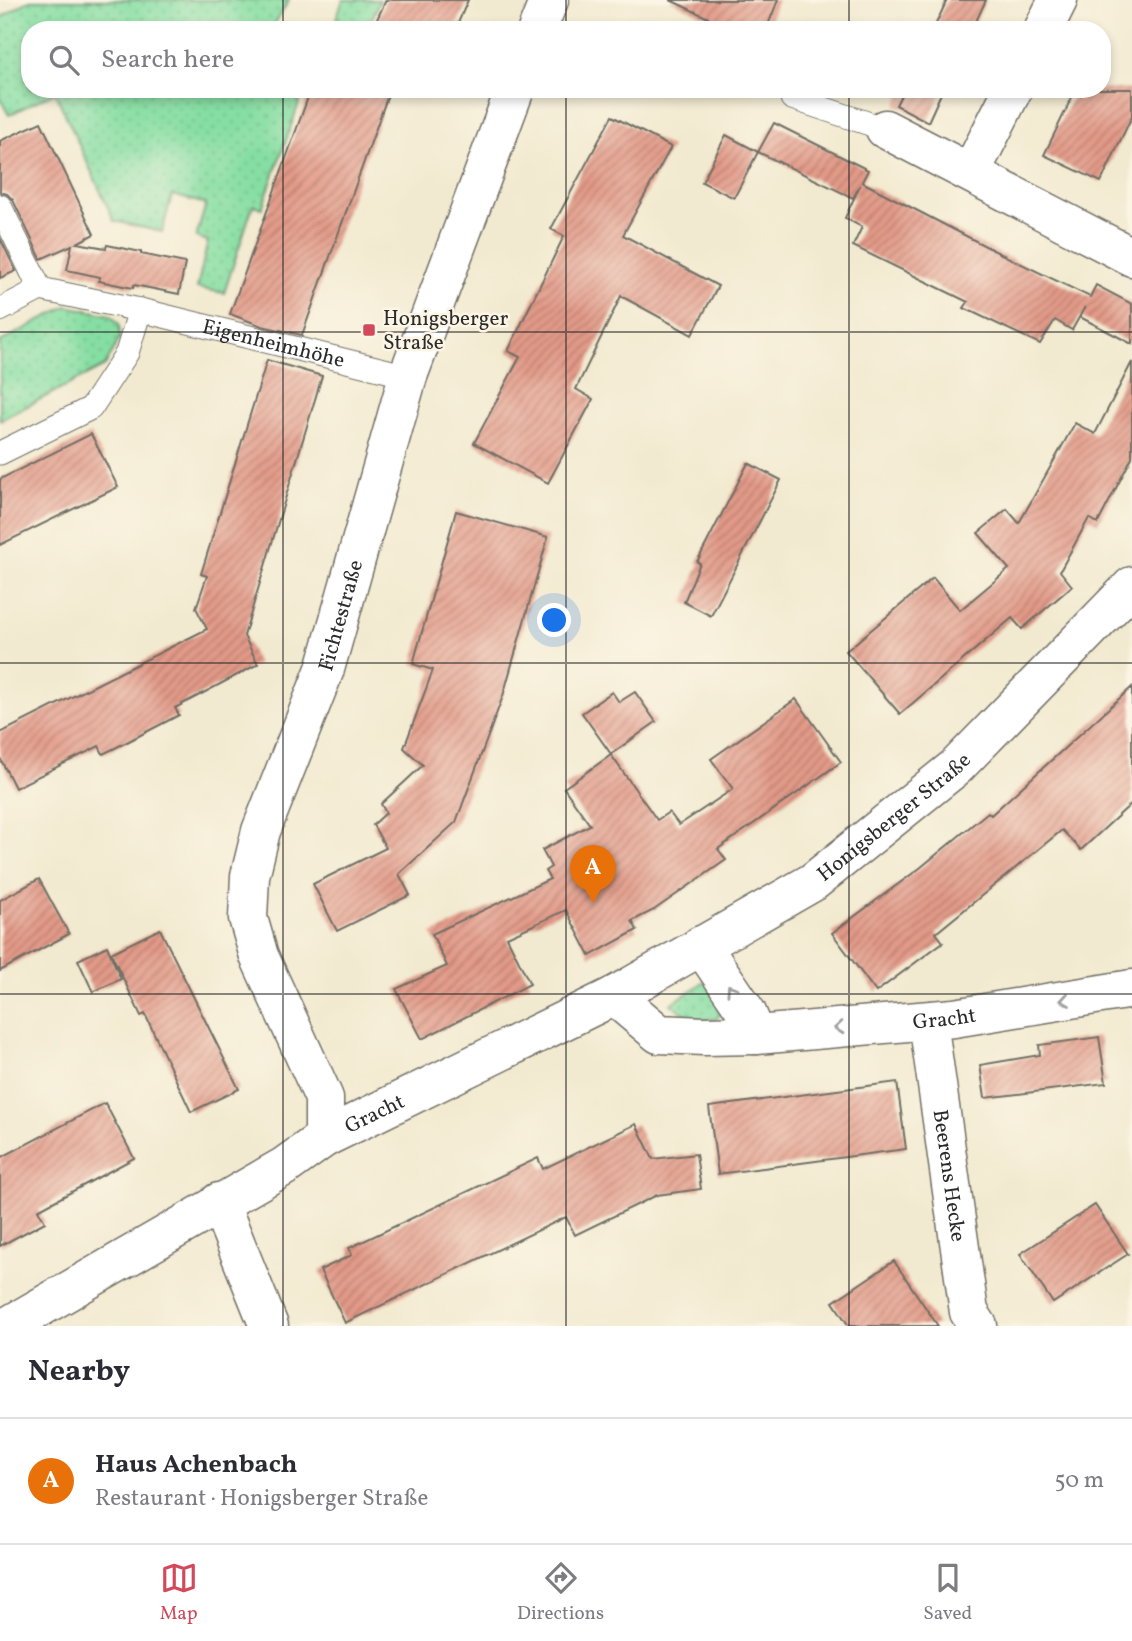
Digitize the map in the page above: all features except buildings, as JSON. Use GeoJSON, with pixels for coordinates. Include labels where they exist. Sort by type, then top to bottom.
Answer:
{"type":"FeatureCollection","features":[{"type":"Feature","properties":{"kind":"street"},"geometry":{"type":"LineString","coordinates":[[541,21],[549,0]]}},
{"type":"Feature","properties":{"kind":"street"},"geometry":{"type":"LineString","coordinates":[[1048,21],[1058,0]]}},
{"type":"Feature","properties":{"kind":"street","name":"Fichtestraße"},"geometry":{"type":"LineString","coordinates":[[324,1138],[324,1098],[259,956],[248,918],[250,876],[261,831],[325,669],[408,376],[512,98]]}},
{"type":"Feature","properties":{"kind":"street"},"geometry":{"type":"LineString","coordinates":[[971,172],[1008,98]]}},
{"type":"Feature","properties":{"kind":"street"},"geometry":{"type":"LineString","coordinates":[[885,129],[1132,257]]}},
{"type":"Feature","properties":{"kind":"street","name":"Honigsberger Straße"},"geometry":{"type":"LineString","coordinates":[[614,996],[813,882],[956,767],[1132,586]]}},
{"type":"Feature","properties":{"kind":"street"},"geometry":{"type":"LineString","coordinates":[[701,946],[747,1013],[756,1035]]}},
{"type":"Feature","properties":{"kind":"street","name":"Gracht"},"geometry":{"type":"LineString","coordinates":[[8,1326],[285,1166],[324,1138],[614,996],[659,1034],[756,1035],[928,1021],[1132,989]]}},
{"type":"Feature","properties":{"kind":"street","name":"Beerens Hecke"},"geometry":{"type":"LineString","coordinates":[[928,1021],[969,1312],[978,1326]]}},
{"type":"Feature","properties":{"kind":"street"},"geometry":{"type":"LineString","coordinates":[[219,1202],[269,1326]]}},
{"type":"Feature","properties":{"kind":"lane"},"geometry":{"type":"LineString","coordinates":[[792,98],[885,129]]}},
{"type":"Feature","properties":{"kind":"lane"},"geometry":{"type":"LineString","coordinates":[[0,206],[40,289],[0,310]]}},
{"type":"Feature","properties":{"kind":"lane","name":"Eigenheimhöhe"},"geometry":{"type":"LineString","coordinates":[[40,289],[140,310],[408,376]]}},
{"type":"Feature","properties":{"kind":"lane"},"geometry":{"type":"LineString","coordinates":[[0,453],[91,408],[127,353],[140,310]]}},
{"type":"Feature","properties":{"kind":"green space"},"geometry":{"type":"Polygon","coordinates":[[[30,0],[289,0],[276,21],[21,21],[21,98],[43,98],[9,115],[0,99],[0,18],[30,0]]]}},
{"type":"Feature","properties":{"kind":"green space"},"geometry":{"type":"Polygon","coordinates":[[[343,0],[380,0],[371,21],[335,21],[343,0]]]}},
{"type":"Feature","properties":{"kind":"green space"},"geometry":{"type":"Polygon","coordinates":[[[58,98],[301,98],[262,208],[253,205],[224,293],[197,288],[208,241],[196,237],[206,204],[172,195],[162,232],[114,221],[58,98]]]}},
{"type":"Feature","properties":{"kind":"green space"},"geometry":{"type":"Polygon","coordinates":[[[67,306],[110,315],[119,324],[120,338],[105,366],[0,420],[0,342],[67,306]]]}},
{"type":"Feature","properties":{"kind":"green space"},"geometry":{"type":"Polygon","coordinates":[[[711,977],[724,1010],[716,1019],[692,1017],[671,1004],[711,977]]]}},
{"type":"Feature","properties":{"kind":"place","name":"Honigsberger Straße"},"geometry":{"type":"Point","coordinates":[369,330]}},
{"type":"Feature","properties":{"kind":"place","name":"Haus Achenbach"},"geometry":{"type":"Point","coordinates":[593,903]}}]}
